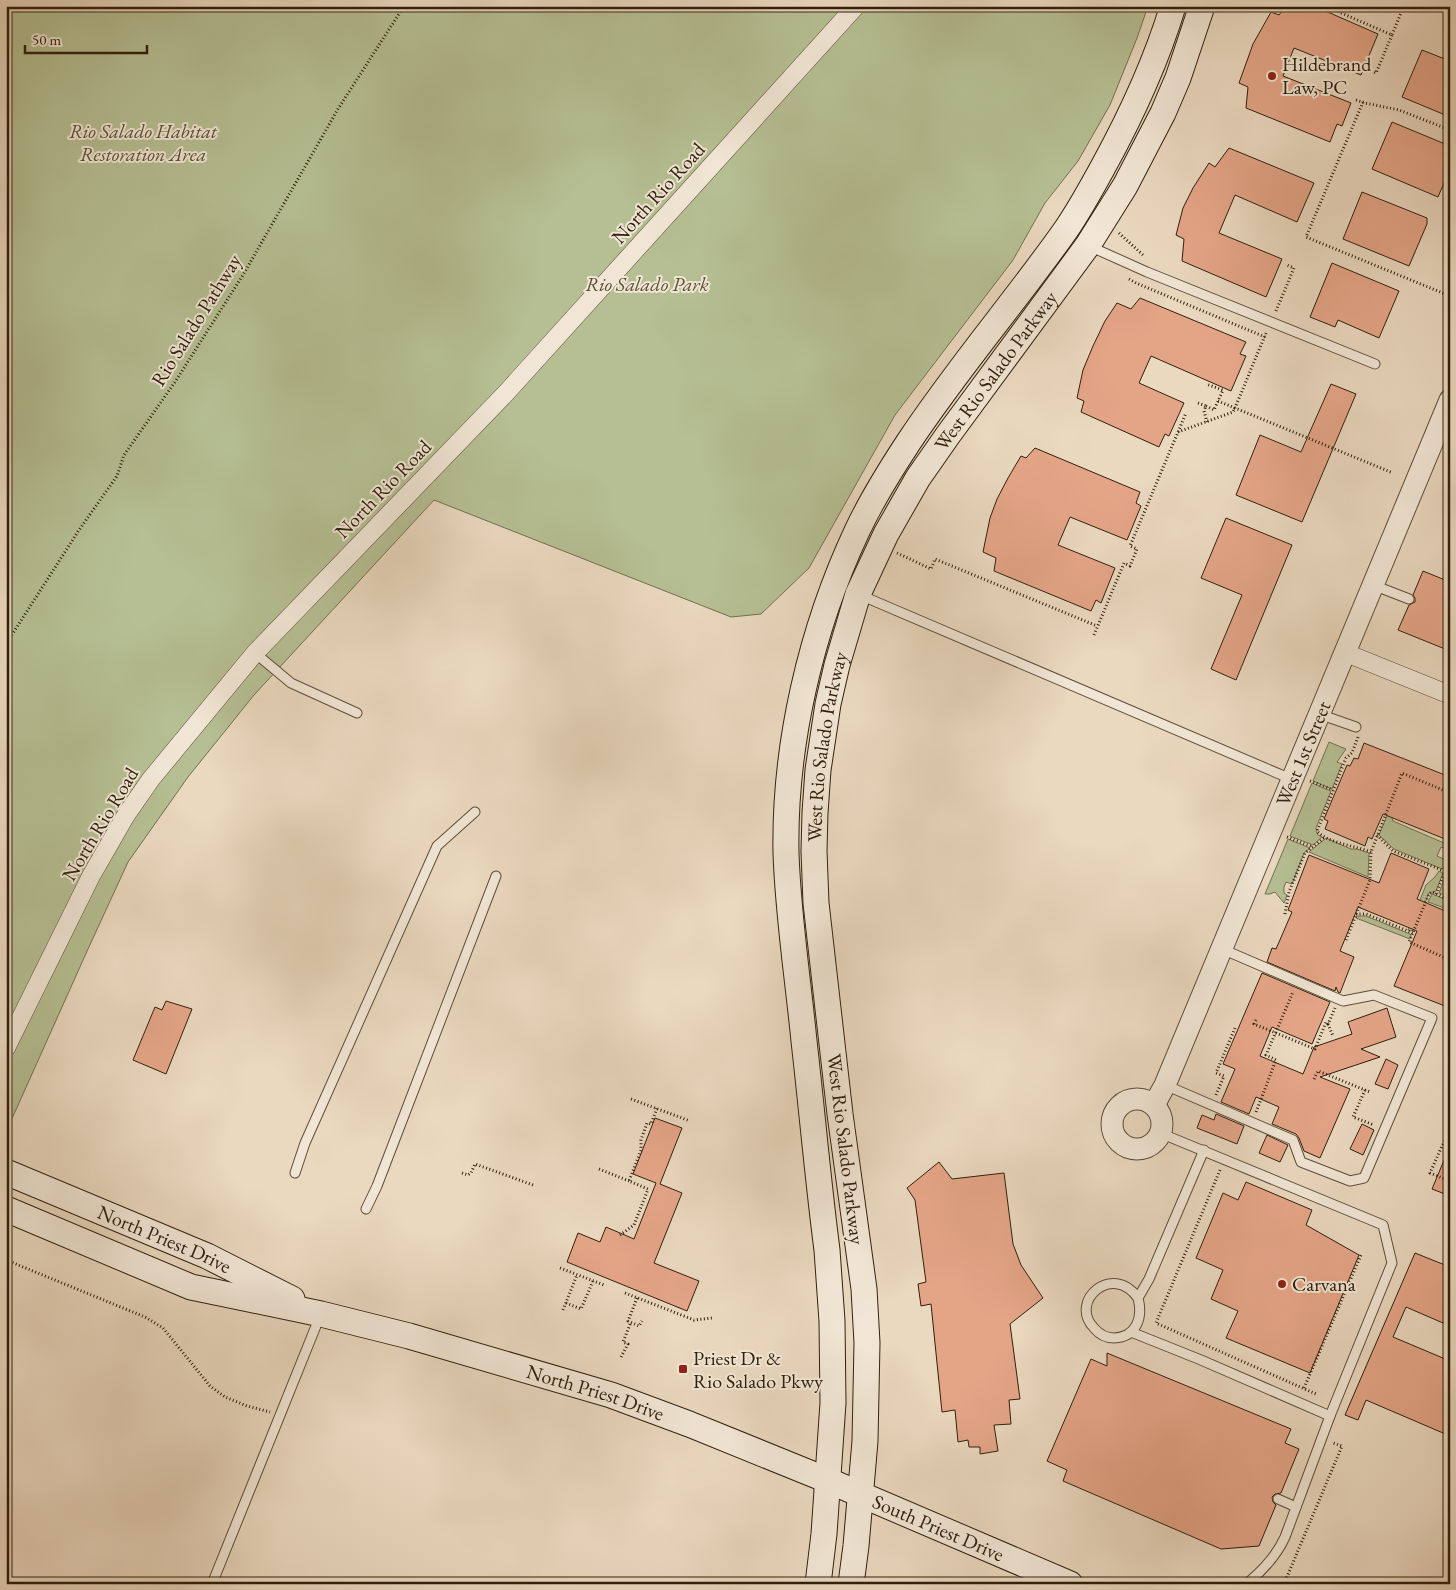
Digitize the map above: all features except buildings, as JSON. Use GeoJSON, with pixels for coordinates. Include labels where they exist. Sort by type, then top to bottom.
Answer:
{"type":"FeatureCollection","features":[{"type":"Feature","properties":{"kind":"main road","name":"West Rio Salado Parkway"},"geometry":{"type":"LineString","coordinates":[[846,590],[857,531],[879,489],[947,386],[1066,229],[1090,190],[1122,131],[1157,52],[1173,6]]}},
{"type":"Feature","properties":{"kind":"main road","name":"West Rio Salado Parkway"},"geometry":{"type":"LineString","coordinates":[[851,1584],[860,1495],[866,1399],[867,1343],[864,1289],[826,1115],[788,894],[787,820],[792,756],[800,707],[819,629],[886,534],[918,478],[1088,246],[1125,186],[1160,120],[1178,78],[1202,6]]}},
{"type":"Feature","properties":{"kind":"main road"},"geometry":{"type":"LineString","coordinates":[[1066,229],[1088,246]]}},
{"type":"Feature","properties":{"kind":"main road","name":"West Rio Salado Parkway"},"geometry":{"type":"LineString","coordinates":[[818,1584],[824,1534],[833,1403],[832,1321],[827,1250],[826,1115]]}},
{"type":"Feature","properties":{"kind":"main road","name":"North Priest Drive"},"geometry":{"type":"LineString","coordinates":[[6,1172],[206,1256],[322,1314]]}},
{"type":"Feature","properties":{"kind":"main road","name":"North Priest Drive"},"geometry":{"type":"LineString","coordinates":[[6,1209],[191,1287],[322,1314],[409,1336],[611,1394],[698,1427],[860,1495]]}},
{"type":"Feature","properties":{"kind":"main road","name":"South Priest Drive"},"geometry":{"type":"LineString","coordinates":[[860,1495],[1070,1584]]}},
{"type":"Feature","properties":{"kind":"street","name":"North Rio Road"},"geometry":{"type":"LineString","coordinates":[[6,1048],[90,876],[126,815],[151,779],[255,652],[506,393],[856,6]]}},
{"type":"Feature","properties":{"kind":"street","name":"West 1st Street"},"geometry":{"type":"LineString","coordinates":[[1154,1105],[1165,1085],[1221,949],[1301,780],[1319,714],[1450,400]]}},
{"type":"Feature","properties":{"kind":"street"},"geometry":{"type":"LineString","coordinates":[[1346,653],[1450,695]]}},
{"type":"Feature","properties":{"kind":"street"},"geometry":{"type":"LineString","coordinates":[[1138,1099],[1146,1101],[1154,1105],[1159,1112],[1162,1120],[1160,1133],[1154,1143],[1146,1148],[1130,1148],[1122,1145],[1116,1139],[1113,1132],[1113,1116],[1117,1108],[1123,1103],[1138,1099]]}},
{"type":"Feature","properties":{"kind":"lane"},"geometry":{"type":"LineString","coordinates":[[1088,246],[1147,272],[1375,364]]}},
{"type":"Feature","properties":{"kind":"lane"},"geometry":{"type":"LineString","coordinates":[[1373,584],[1409,599]]}},
{"type":"Feature","properties":{"kind":"lane"},"geometry":{"type":"LineString","coordinates":[[846,590],[1301,780]]}},
{"type":"Feature","properties":{"kind":"lane"},"geometry":{"type":"LineString","coordinates":[[255,652],[292,683],[357,713]]}},
{"type":"Feature","properties":{"kind":"lane"},"geometry":{"type":"LineString","coordinates":[[1319,714],[1357,731]]}},
{"type":"Feature","properties":{"kind":"lane"},"geometry":{"type":"LineString","coordinates":[[295,1173],[305,1143],[437,846],[475,812]]}},
{"type":"Feature","properties":{"kind":"lane"},"geometry":{"type":"LineString","coordinates":[[366,1209],[377,1186],[496,876]]}},
{"type":"Feature","properties":{"kind":"lane"},"geometry":{"type":"LineString","coordinates":[[1165,1085],[1293,1140],[1301,1162],[1350,1181],[1364,1178],[1432,1018],[1374,995],[1343,1001],[1221,949]]}},
{"type":"Feature","properties":{"kind":"lane"},"geometry":{"type":"LineString","coordinates":[[1160,1133],[1382,1225],[1392,1263],[1279,1549],[1272,1560],[1248,1584]]}},
{"type":"Feature","properties":{"kind":"lane"},"geometry":{"type":"LineString","coordinates":[[1138,1298],[1149,1279],[1204,1150]]}},
{"type":"Feature","properties":{"kind":"lane"},"geometry":{"type":"LineString","coordinates":[[1118,1283],[1133,1291],[1138,1298],[1141,1307],[1137,1325],[1131,1332],[1123,1336],[1114,1338],[1097,1332],[1087,1318],[1086,1309],[1089,1300],[1093,1292],[1100,1287],[1118,1283]]}},
{"type":"Feature","properties":{"kind":"lane"},"geometry":{"type":"LineString","coordinates":[[212,1584],[322,1314]]}},
{"type":"Feature","properties":{"kind":"lane"},"geometry":{"type":"LineString","coordinates":[[1131,1332],[1330,1416]]}},
{"type":"Feature","properties":{"kind":"lane"},"geometry":{"type":"LineString","coordinates":[[1278,1499],[1296,1507]]}},
{"type":"Feature","properties":{"kind":"path","name":"Rio Salado Pathway"},"geometry":{"type":"LineString","coordinates":[[6,644],[79,530],[117,476],[124,455],[175,382],[238,283],[338,109],[404,6]]}},
{"type":"Feature","properties":{"kind":"path"},"geometry":{"type":"LineString","coordinates":[[1325,6],[1392,35]]}},
{"type":"Feature","properties":{"kind":"path"},"geometry":{"type":"LineString","coordinates":[[1368,69],[1376,73],[1403,8]]}},
{"type":"Feature","properties":{"kind":"path"},"geometry":{"type":"LineString","coordinates":[[1356,100],[1399,110],[1450,130]]}},
{"type":"Feature","properties":{"kind":"path"},"geometry":{"type":"LineString","coordinates":[[1363,102],[1306,237],[1450,296]]}},
{"type":"Feature","properties":{"kind":"path"},"geometry":{"type":"LineString","coordinates":[[1178,432],[1233,412],[1294,268],[1287,265]]}},
{"type":"Feature","properties":{"kind":"path"},"geometry":{"type":"LineString","coordinates":[[1122,275],[1136,283],[1265,337]]}},
{"type":"Feature","properties":{"kind":"path"},"geometry":{"type":"LineString","coordinates":[[1198,403],[1214,410],[1223,390],[1206,384]]}},
{"type":"Feature","properties":{"kind":"path"},"geometry":{"type":"LineString","coordinates":[[1218,401],[1393,473]]}},
{"type":"Feature","properties":{"kind":"path"},"geometry":{"type":"LineString","coordinates":[[1206,406],[1204,412],[1207,422]]}},
{"type":"Feature","properties":{"kind":"path"},"geometry":{"type":"LineString","coordinates":[[1094,635],[1124,563],[1130,566],[1134,557],[1137,549],[1130,546],[1186,413]]}},
{"type":"Feature","properties":{"kind":"path"},"geometry":{"type":"LineString","coordinates":[[897,553],[931,569],[935,559],[1097,626]]}},
{"type":"Feature","properties":{"kind":"path"},"geometry":{"type":"LineString","coordinates":[[1357,731],[1352,754],[1346,758],[1317,831],[1325,837],[1350,847],[1357,846],[1371,852]]}},
{"type":"Feature","properties":{"kind":"path"},"geometry":{"type":"LineString","coordinates":[[1346,940],[1370,880],[1371,852],[1402,774],[1450,793]]}},
{"type":"Feature","properties":{"kind":"path"},"geometry":{"type":"LineString","coordinates":[[1301,780],[1333,790]]}},
{"type":"Feature","properties":{"kind":"path"},"geometry":{"type":"LineString","coordinates":[[1378,835],[1393,850],[1442,870],[1448,868]]}},
{"type":"Feature","properties":{"kind":"path"},"geometry":{"type":"LineString","coordinates":[[1286,837],[1313,847]]}},
{"type":"Feature","properties":{"kind":"path"},"geometry":{"type":"LineString","coordinates":[[1285,914],[1289,892],[1306,853],[1325,837]]}},
{"type":"Feature","properties":{"kind":"path"},"geometry":{"type":"LineString","coordinates":[[1436,894],[1450,860]]}},
{"type":"Feature","properties":{"kind":"path"},"geometry":{"type":"LineString","coordinates":[[1450,900],[1432,892],[1429,894],[1409,942],[1450,960]]}},
{"type":"Feature","properties":{"kind":"path"},"geometry":{"type":"LineString","coordinates":[[1356,914],[1366,914],[1413,933]]}},
{"type":"Feature","properties":{"kind":"path"},"geometry":{"type":"LineString","coordinates":[[1252,1122],[1276,1060],[1266,1055],[1297,981]]}},
{"type":"Feature","properties":{"kind":"path"},"geometry":{"type":"LineString","coordinates":[[1333,1036],[1328,1024],[1339,999]]}},
{"type":"Feature","properties":{"kind":"path"},"geometry":{"type":"LineString","coordinates":[[1256,1020],[1254,1024],[1316,1049],[1326,1022],[1328,1024]]}},
{"type":"Feature","properties":{"kind":"path"},"geometry":{"type":"LineString","coordinates":[[1212,1105],[1224,1076],[1216,1072],[1235,1028]]}},
{"type":"Feature","properties":{"kind":"path"},"geometry":{"type":"LineString","coordinates":[[1314,1079],[1318,1071],[1370,1092]]}},
{"type":"Feature","properties":{"kind":"path"},"geometry":{"type":"LineString","coordinates":[[1366,1090],[1353,1117],[1385,1129]]}},
{"type":"Feature","properties":{"kind":"path"},"geometry":{"type":"LineString","coordinates":[[631,1099],[690,1121]]}},
{"type":"Feature","properties":{"kind":"path"},"geometry":{"type":"LineString","coordinates":[[630,1181],[641,1150],[641,1140],[648,1123],[651,1124],[657,1108]]}},
{"type":"Feature","properties":{"kind":"path"},"geometry":{"type":"LineString","coordinates":[[1450,1128],[1430,1173],[1450,1181]]}},
{"type":"Feature","properties":{"kind":"path"},"geometry":{"type":"LineString","coordinates":[[1225,1159],[1156,1323],[1316,1394]]}},
{"type":"Feature","properties":{"kind":"path"},"geometry":{"type":"LineString","coordinates":[[462,1173],[471,1174],[475,1164],[532,1185]]}},
{"type":"Feature","properties":{"kind":"path"},"geometry":{"type":"LineString","coordinates":[[599,1169],[648,1189],[634,1224],[620,1235]]}},
{"type":"Feature","properties":{"kind":"path"},"geometry":{"type":"LineString","coordinates":[[1304,1388],[1361,1255]]}},
{"type":"Feature","properties":{"kind":"path"},"geometry":{"type":"LineString","coordinates":[[6,1260],[145,1316],[163,1328],[210,1386],[225,1397],[247,1406],[281,1415]]}},
{"type":"Feature","properties":{"kind":"path"},"geometry":{"type":"LineString","coordinates":[[560,1268],[604,1285]]}},
{"type":"Feature","properties":{"kind":"path"},"geometry":{"type":"LineString","coordinates":[[563,1310],[577,1274]]}},
{"type":"Feature","properties":{"kind":"path"},"geometry":{"type":"LineString","coordinates":[[566,1303],[581,1309],[593,1280]]}},
{"type":"Feature","properties":{"kind":"path"},"geometry":{"type":"LineString","coordinates":[[625,1293],[694,1320],[712,1318]]}},
{"type":"Feature","properties":{"kind":"path"},"geometry":{"type":"LineString","coordinates":[[636,1298],[628,1321],[639,1326],[642,1321]]}},
{"type":"Feature","properties":{"kind":"path"},"geometry":{"type":"LineString","coordinates":[[621,1357],[628,1344],[624,1342],[631,1322]]}},
{"type":"Feature","properties":{"kind":"green space","name":"Rio Salado Park"},"geometry":{"type":"Polygon","coordinates":[[[6,6],[1148,6],[1110,105],[1078,161],[1045,203],[1013,260],[895,415],[809,568],[761,614],[731,617],[434,500],[254,695],[188,777],[128,862],[6,1132],[6,6]]]}},
{"type":"Feature","properties":{"kind":"green space"},"geometry":{"type":"Polygon","coordinates":[[[1329,742],[1346,749],[1337,762],[1342,764],[1332,789],[1313,781],[1329,742]]]}},
{"type":"Feature","properties":{"kind":"green space"},"geometry":{"type":"Polygon","coordinates":[[[1312,783],[1331,791],[1316,828],[1317,834],[1322,837],[1313,845],[1290,836],[1312,783]]]}},
{"type":"Feature","properties":{"kind":"green space"},"geometry":{"type":"Polygon","coordinates":[[[1395,797],[1400,801],[1392,818],[1393,821],[1444,843],[1447,849],[1441,847],[1437,856],[1448,861],[1442,869],[1394,849],[1379,835],[1395,797]]]}},
{"type":"Feature","properties":{"kind":"green space"},"geometry":{"type":"Polygon","coordinates":[[[1326,838],[1351,849],[1369,853],[1368,877],[1309,852],[1326,838]]]}},
{"type":"Feature","properties":{"kind":"green space"},"geometry":{"type":"Polygon","coordinates":[[[1288,839],[1310,848],[1304,853],[1292,884],[1286,882],[1284,893],[1287,895],[1284,903],[1275,892],[1265,894],[1288,839]]]}},
{"type":"Feature","properties":{"kind":"green space"},"geometry":{"type":"Polygon","coordinates":[[[1448,870],[1450,870],[1450,897],[1439,893],[1448,870]]]}},
{"type":"Feature","properties":{"kind":"green space"},"geometry":{"type":"Polygon","coordinates":[[[1439,871],[1443,873],[1436,891],[1429,893],[1414,929],[1408,930],[1426,885],[1439,871]]]}},
{"type":"Feature","properties":{"kind":"green space"},"geometry":{"type":"Polygon","coordinates":[[[1432,894],[1450,901],[1450,910],[1428,902],[1432,894]]]}},
{"type":"Feature","properties":{"kind":"green space"},"geometry":{"type":"Polygon","coordinates":[[[1357,916],[1366,916],[1410,934],[1410,939],[1356,918],[1357,916]]]}},
{"type":"Feature","properties":{"kind":"place","name":"Hildebrand Law, PC"},"geometry":{"type":"Point","coordinates":[1272,76]}},
{"type":"Feature","properties":{"kind":"place","name":"Carvana"},"geometry":{"type":"Point","coordinates":[1282,1284]}},
{"type":"Feature","properties":{"kind":"place","name":"Priest Dr & Rio Salado Pkwy"},"geometry":{"type":"Point","coordinates":[683,1369]}},
{"type":"Feature","properties":{"kind":"park label","name":"Rio Salado Habitat Restoration Area"},"geometry":{"type":"Point","coordinates":[143,142]}}]}
